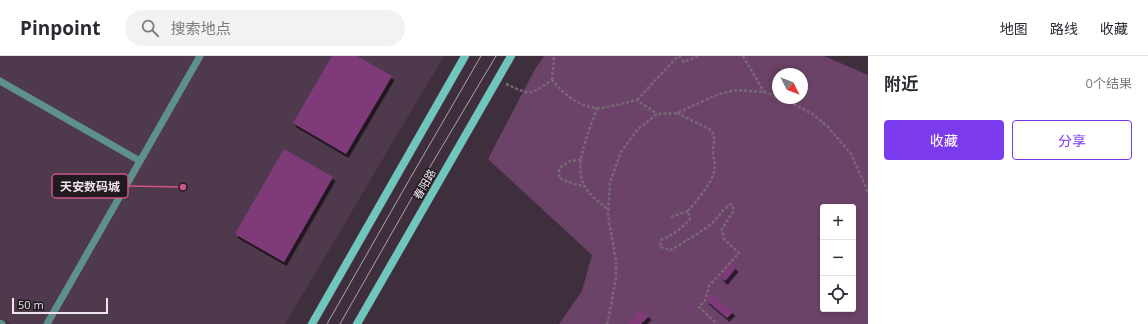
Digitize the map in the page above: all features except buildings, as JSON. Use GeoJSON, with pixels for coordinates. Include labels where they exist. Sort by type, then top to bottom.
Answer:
{"type":"FeatureCollection","features":[{"type":"Feature","properties":{"kind":"main road"},"geometry":{"type":"LineString","coordinates":[[312,324],[465,56]]}},
{"type":"Feature","properties":{"kind":"main road","name":"春阳路"},"geometry":{"type":"LineString","coordinates":[[357,324],[510,56]]}},
{"type":"Feature","properties":{"kind":"lane"},"geometry":{"type":"LineString","coordinates":[[47,324],[200,56]]}},
{"type":"Feature","properties":{"kind":"lane"},"geometry":{"type":"LineString","coordinates":[[0,81],[140,161]]}},
{"type":"Feature","properties":{"kind":"path"},"geometry":{"type":"LineString","coordinates":[[554,56],[552,80],[564,93],[575,101],[597,108],[637,100],[678,56],[684,62],[698,56]]}},
{"type":"Feature","properties":{"kind":"path"},"geometry":{"type":"LineString","coordinates":[[743,56],[764,92]]}},
{"type":"Feature","properties":{"kind":"path"},"geometry":{"type":"LineString","coordinates":[[496,80],[525,93],[533,92],[552,80]]}},
{"type":"Feature","properties":{"kind":"path"},"geometry":{"type":"LineString","coordinates":[[607,324],[616,277],[616,261],[608,209],[610,182],[621,152],[638,129],[657,114],[676,113],[719,94],[735,90],[764,92],[772,95]]}},
{"type":"Feature","properties":{"kind":"path"},"geometry":{"type":"LineString","coordinates":[[637,100],[657,114]]}},
{"type":"Feature","properties":{"kind":"path"},"geometry":{"type":"LineString","coordinates":[[794,104],[814,115],[828,127],[851,154],[868,192]]}},
{"type":"Feature","properties":{"kind":"path"},"geometry":{"type":"LineString","coordinates":[[597,108],[582,153],[580,171],[585,186],[594,197],[608,209]]}},
{"type":"Feature","properties":{"kind":"path"},"geometry":{"type":"LineString","coordinates":[[671,217],[688,211],[699,198],[714,173],[715,166],[713,158],[715,135],[711,130],[676,113]]}},
{"type":"Feature","properties":{"kind":"path"},"geometry":{"type":"LineString","coordinates":[[581,160],[570,161],[559,168],[559,178],[574,184],[585,186]]}},
{"type":"Feature","properties":{"kind":"path"},"geometry":{"type":"LineString","coordinates":[[688,211],[690,219],[673,235],[661,240],[660,247],[671,250],[714,221],[723,209],[731,204],[734,210],[722,229],[724,239],[739,253],[709,286],[705,301],[699,307],[717,324]]}},
{"type":"Feature","properties":{"kind":"shaded area"},"geometry":{"type":"Polygon","coordinates":[[[0,56],[444,56],[285,324],[12,324],[0,318],[0,56]]]}},
{"type":"Feature","properties":{"kind":"shaded area"},"geometry":{"type":"Polygon","coordinates":[[[544,56],[824,56],[868,75],[868,324],[559,324],[582,291],[592,255],[488,159],[535,69],[544,56]]]}},
{"type":"Feature","properties":{"kind":"tram line"},"geometry":{"type":"LineString","coordinates":[[327,324],[481,56]]}},
{"type":"Feature","properties":{"kind":"tram line"},"geometry":{"type":"LineString","coordinates":[[340,324],[418,187],[496,56]]}},
{"type":"Feature","properties":{"kind":"place","name":"天安数码城"},"geometry":{"type":"Point","coordinates":[183,187]}}]}
